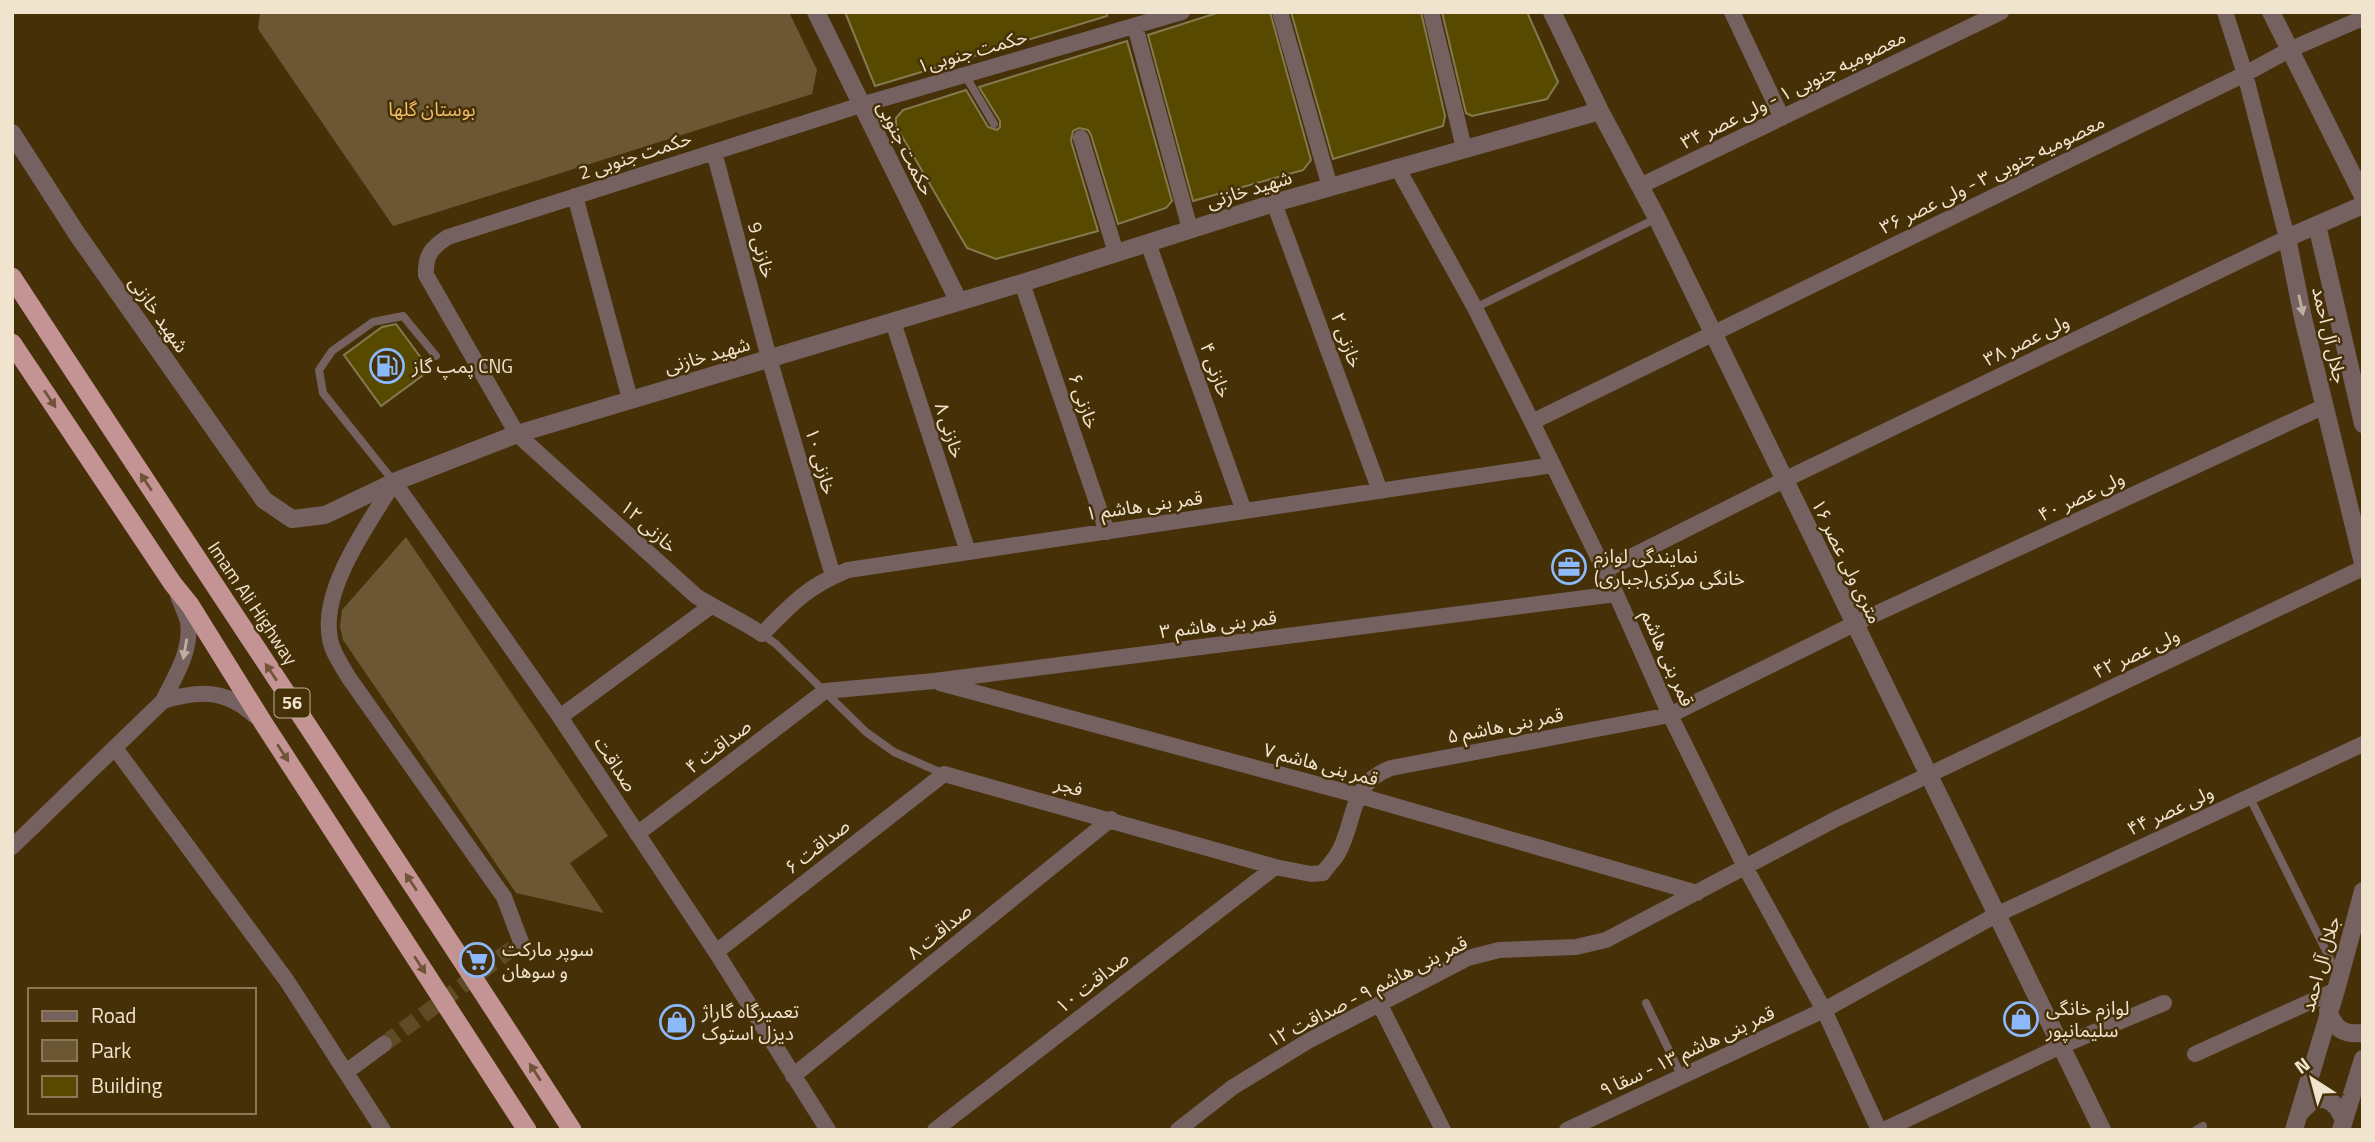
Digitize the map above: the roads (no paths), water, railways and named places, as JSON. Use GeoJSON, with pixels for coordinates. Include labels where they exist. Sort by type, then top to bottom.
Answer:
{"type":"FeatureCollection","features":[{"type":"Feature","properties":{"kind":"highway","name":"Imam Ali Highway"},"geometry":{"type":"LineString","coordinates":[[12,277],[191,552],[448,936],[572,1130]]}},
{"type":"Feature","properties":{"kind":"highway","name":"56"},"geometry":{"type":"LineString","coordinates":[[12,343],[173,584],[190,605],[527,1130]]}},
{"type":"Feature","properties":{"kind":"street","name":"حکمت جنوبی"},"geometry":{"type":"LineString","coordinates":[[816,12],[959,302]]}},
{"type":"Feature","properties":{"kind":"street"},"geometry":{"type":"LineString","coordinates":[[1280,12],[1331,187]]}},
{"type":"Feature","properties":{"kind":"street"},"geometry":{"type":"LineString","coordinates":[[1431,12],[1464,148]]}},
{"type":"Feature","properties":{"kind":"street","name":"۱۶ متری ولی عصر"},"geometry":{"type":"LineString","coordinates":[[1552,12],[1600,111],[1657,218],[2102,1130]]}},
{"type":"Feature","properties":{"kind":"street"},"geometry":{"type":"LineString","coordinates":[[1732,12],[1782,118]]}},
{"type":"Feature","properties":{"kind":"street","name":"معصومیه جنوبی ۱ - ولی عصر ۳۴"},"geometry":{"type":"LineString","coordinates":[[1640,186],[2001,12]]}},
{"type":"Feature","properties":{"kind":"street"},"geometry":{"type":"LineString","coordinates":[[2225,12],[2245,74],[2287,238],[2363,205]]}},
{"type":"Feature","properties":{"kind":"street"},"geometry":{"type":"LineString","coordinates":[[2271,12],[2363,196]]}},
{"type":"Feature","properties":{"kind":"street","name":"حکمت جنوبی۱"},"geometry":{"type":"LineString","coordinates":[[861,105],[1179,13]]}},
{"type":"Feature","properties":{"kind":"street","name":"معصومیه جنوبی ۳ - ولی عصر ۳۶"},"geometry":{"type":"LineString","coordinates":[[1532,422],[2290,50],[2363,18]]}},
{"type":"Feature","properties":{"kind":"street"},"geometry":{"type":"LineString","coordinates":[[1135,26],[1190,229]]}},
{"type":"Feature","properties":{"kind":"street","name":"حکمت جنوبی 2"},"geometry":{"type":"LineString","coordinates":[[428,254],[448,237],[861,105]]}},
{"type":"Feature","properties":{"kind":"street","name":"شهید خازنی"},"geometry":{"type":"LineString","coordinates":[[12,132],[77,234],[264,500],[292,519],[325,515],[394,482],[517,434],[629,399],[1022,283],[1274,203],[1600,111]]}},
{"type":"Feature","properties":{"kind":"street"},"geometry":{"type":"LineString","coordinates":[[1081,138],[1116,253]]}},
{"type":"Feature","properties":{"kind":"street","name":"خازنی 9"},"geometry":{"type":"LineString","coordinates":[[714,152],[769,358]]}},
{"type":"Feature","properties":{"kind":"street","name":"قمر بنی هاشم"},"geometry":{"type":"LineString","coordinates":[[1397,167],[1475,308],[1532,422],[1605,570],[1670,715],[1744,866],[1824,1010],[1878,1130]]}},
{"type":"Feature","properties":{"kind":"street"},"geometry":{"type":"LineString","coordinates":[[575,196],[629,399]]}},
{"type":"Feature","properties":{"kind":"street","name":"خازنی ۲"},"geometry":{"type":"LineString","coordinates":[[1274,203],[1380,491]]}},
{"type":"Feature","properties":{"kind":"street","name":"جلال آل احمد"},"geometry":{"type":"LineString","coordinates":[[2318,225],[2358,390],[2363,424]]}},
{"type":"Feature","properties":{"kind":"street","name":"جلال آل احمد"},"geometry":{"type":"LineString","coordinates":[[2287,238],[2363,566]]}},
{"type":"Feature","properties":{"kind":"street","name":"ولی عصر ۳۸"},"geometry":{"type":"LineString","coordinates":[[1605,570],[1784,480],[2287,238]]}},
{"type":"Feature","properties":{"kind":"street","name":"خازنی ۴"},"geometry":{"type":"LineString","coordinates":[[1148,243],[1244,511]]}},
{"type":"Feature","properties":{"kind":"street","name":"خازنی ۱۲"},"geometry":{"type":"LineString","coordinates":[[428,254],[426,275],[517,434],[696,596],[745,622],[762,635]]}},
{"type":"Feature","properties":{"kind":"street","name":"خازنی ۶"},"geometry":{"type":"LineString","coordinates":[[1022,283],[1107,532]]}},
{"type":"Feature","properties":{"kind":"street","name":"خازنی ۸"},"geometry":{"type":"LineString","coordinates":[[892,321],[968,552]]}},
{"type":"Feature","properties":{"kind":"street","name":"خازنی ۱۰"},"geometry":{"type":"LineString","coordinates":[[769,358],[833,576]]}},
{"type":"Feature","properties":{"kind":"street","name":"ولی عصر ۴۰"},"geometry":{"type":"LineString","coordinates":[[1670,715],[1854,624],[2325,406]]}},
{"type":"Feature","properties":{"kind":"street","name":"قمر بنی هاشم ۱"},"geometry":{"type":"LineString","coordinates":[[762,635],[803,593],[848,570],[1553,465]]}},
{"type":"Feature","properties":{"kind":"street"},"geometry":{"type":"LineString","coordinates":[[394,482],[353,552],[333,593],[329,617],[330,640],[349,678],[504,897],[522,942]]}},
{"type":"Feature","properties":{"kind":"street","name":"صداقت"},"geometry":{"type":"LineString","coordinates":[[394,482],[560,716],[716,952],[828,1130]]}},
{"type":"Feature","properties":{"kind":"street","name":"ولی عصر ۴۲"},"geometry":{"type":"LineString","coordinates":[[1744,866],[2363,566]]}},
{"type":"Feature","properties":{"kind":"street"},"geometry":{"type":"LineString","coordinates":[[12,847],[163,701],[183,662],[188,643],[188,622],[173,584]]}},
{"type":"Feature","properties":{"kind":"street","name":"قمر بنی هاشم ۳"},"geometry":{"type":"LineString","coordinates":[[825,691],[933,681],[1616,594]]}},
{"type":"Feature","properties":{"kind":"street"},"geometry":{"type":"LineString","coordinates":[[560,716],[711,606]]}},
{"type":"Feature","properties":{"kind":"street","name":"قمر بنی هاشم ۷"},"geometry":{"type":"LineString","coordinates":[[933,681],[1357,795],[1697,892]]}},
{"type":"Feature","properties":{"kind":"street","name":"صداقت ۴"},"geometry":{"type":"LineString","coordinates":[[636,834],[825,691]]}},
{"type":"Feature","properties":{"kind":"street"},"geometry":{"type":"LineString","coordinates":[[163,701],[190,693],[218,695],[244,705],[264,724]]}},
{"type":"Feature","properties":{"kind":"street","name":"قمر بنی هاشم ۵"},"geometry":{"type":"LineString","coordinates":[[1357,795],[1378,773],[1391,768],[1670,715]]}},
{"type":"Feature","properties":{"kind":"street","name":"ولی عصر ۴۴"},"geometry":{"type":"LineString","coordinates":[[1824,1010],[1996,915],[2363,744]]}},
{"type":"Feature","properties":{"kind":"street"},"geometry":{"type":"LineString","coordinates":[[114,748],[287,981],[383,1130]]}},
{"type":"Feature","properties":{"kind":"street","name":"فجر"},"geometry":{"type":"LineString","coordinates":[[944,774],[1275,867],[1311,874],[1323,873],[1338,854],[1357,795]]}},
{"type":"Feature","properties":{"kind":"street","name":"صداقت ۶"},"geometry":{"type":"LineString","coordinates":[[716,952],[944,774]]}},
{"type":"Feature","properties":{"kind":"street","name":"صداقت ۸"},"geometry":{"type":"LineString","coordinates":[[793,1076],[1111,820]]}},
{"type":"Feature","properties":{"kind":"street","name":"قمر بنی هاشم ۹ - صداقت ۱۲"},"geometry":{"type":"LineString","coordinates":[[1178,1130],[1233,1087],[1308,1041],[1468,958],[1499,950],[1576,947],[1606,940],[1744,866]]}},
{"type":"Feature","properties":{"kind":"street","name":"صداقت ۱۰"},"geometry":{"type":"LineString","coordinates":[[935,1130],[1275,867]]}},
{"type":"Feature","properties":{"kind":"street","name":"جلال آل احمد"},"geometry":{"type":"LineString","coordinates":[[2297,1121],[2363,891]]}},
{"type":"Feature","properties":{"kind":"street"},"geometry":{"type":"LineString","coordinates":[[2195,1054],[2338,984]]}},
{"type":"Feature","properties":{"kind":"street"},"geometry":{"type":"LineString","coordinates":[[1884,1130],[2061,1046],[2164,1003]]}},
{"type":"Feature","properties":{"kind":"street"},"geometry":{"type":"LineString","coordinates":[[1380,1005],[1443,1130]]}},
{"type":"Feature","properties":{"kind":"street","name":"قمر بنی هاشم ۱۳ - سقا ۹"},"geometry":{"type":"LineString","coordinates":[[1567,1130],[1824,1010]]}},
{"type":"Feature","properties":{"kind":"street"},"geometry":{"type":"LineString","coordinates":[[2328,1011],[2334,1026],[2347,1034],[2363,1033]]}},
{"type":"Feature","properties":{"kind":"street"},"geometry":{"type":"LineString","coordinates":[[346,1072],[384,1044]]}},
{"type":"Feature","properties":{"kind":"street"},"geometry":{"type":"LineString","coordinates":[[2342,1125],[2363,1059]]}},
{"type":"Feature","properties":{"kind":"street"},"geometry":{"type":"LineString","coordinates":[[2297,1121],[2310,1101],[2325,1098],[2338,1106],[2342,1125]]}},
{"type":"Feature","properties":{"kind":"lane"},"geometry":{"type":"LineString","coordinates":[[965,75],[994,124]]}},
{"type":"Feature","properties":{"kind":"lane"},"geometry":{"type":"LineString","coordinates":[[1475,308],[1657,218]]}},
{"type":"Feature","properties":{"kind":"lane"},"geometry":{"type":"LineString","coordinates":[[394,482],[323,393],[319,370],[332,351],[373,321],[403,316],[436,356]]}},
{"type":"Feature","properties":{"kind":"lane","name":"فجر"},"geometry":{"type":"LineString","coordinates":[[762,635],[776,644],[866,732],[894,752],[944,774]]}},
{"type":"Feature","properties":{"kind":"lane"},"geometry":{"type":"LineString","coordinates":[[2249,796],[2338,984]]}},
{"type":"Feature","properties":{"kind":"lane"},"geometry":{"type":"LineString","coordinates":[[1646,1003],[1682,1077]]}},
{"type":"Feature","properties":{"kind":"tunnel"},"geometry":{"type":"LineString","coordinates":[[384,1044],[521,942]]}},
{"type":"Feature","properties":{"kind":"place","name":"پمپ گاز CNG"},"geometry":{"type":"Point","coordinates":[387,366]}},
{"type":"Feature","properties":{"kind":"place","name":"نمایندگی لوازم خانگی مرکزی(جباری)"},"geometry":{"type":"Point","coordinates":[1569,567]}},
{"type":"Feature","properties":{"kind":"place","name":"سوپر مارکت و سوهان"},"geometry":{"type":"Point","coordinates":[477,960]}},
{"type":"Feature","properties":{"kind":"place","name":"لوازم خانگی سلیمانپور"},"geometry":{"type":"Point","coordinates":[2021,1019]}},
{"type":"Feature","properties":{"kind":"place","name":"تعمیرگاه گاراژ دیزل استوک"},"geometry":{"type":"Point","coordinates":[677,1022]}},
{"type":"Feature","properties":{"kind":"park label","name":"بوستان گلها"},"geometry":{"type":"Point","coordinates":[432,109]}}]}
